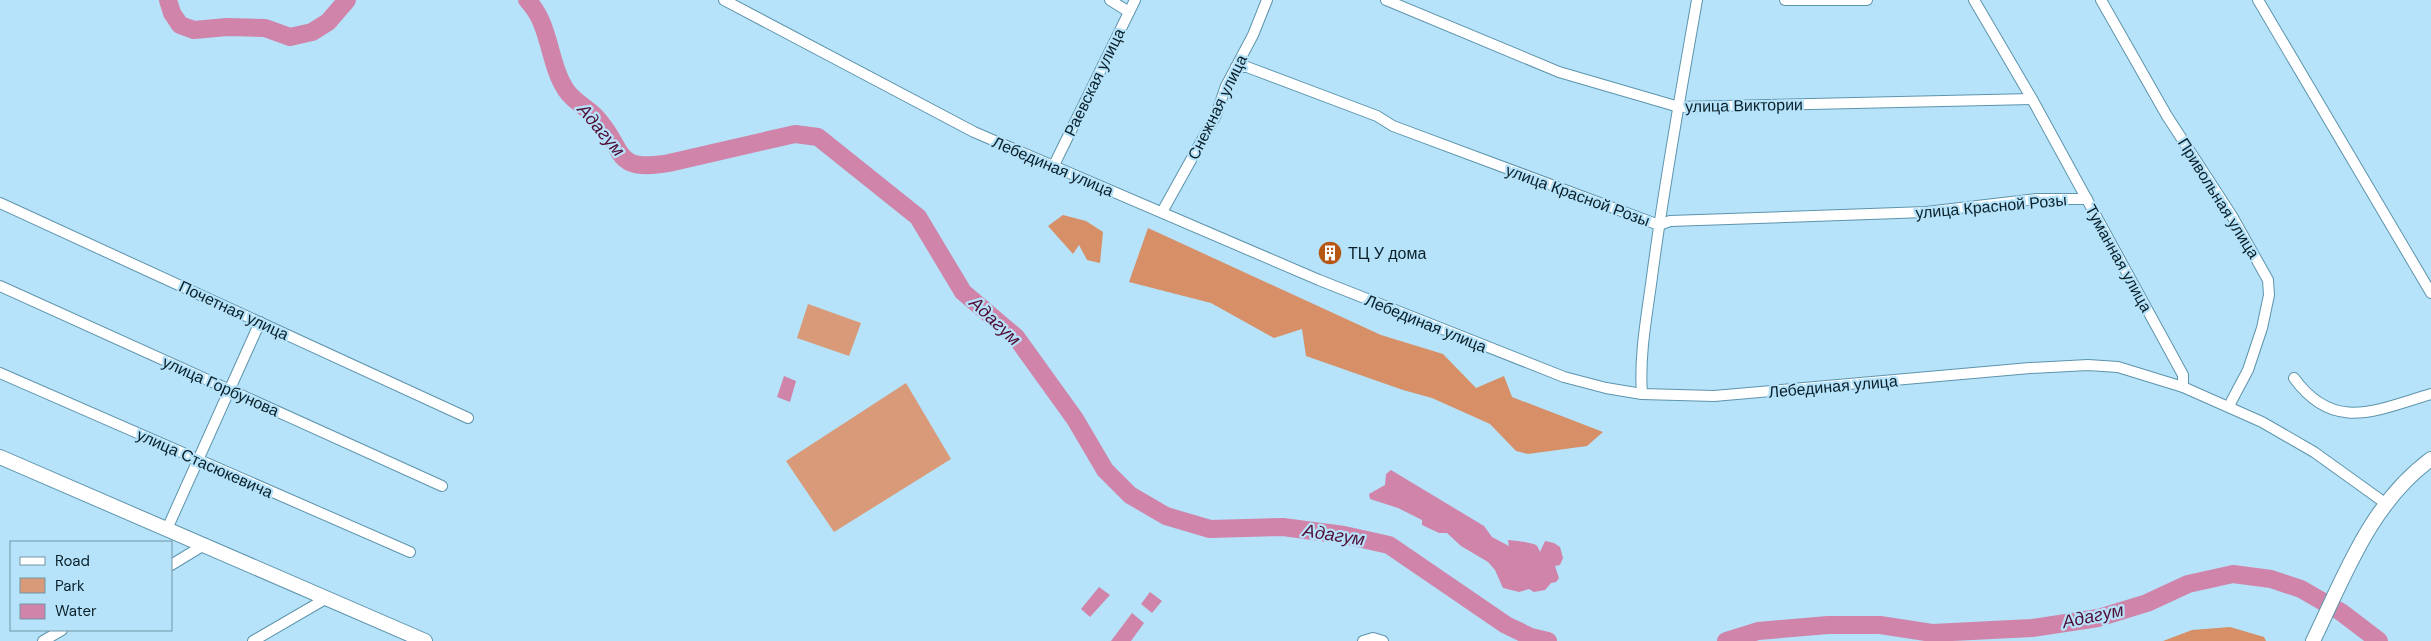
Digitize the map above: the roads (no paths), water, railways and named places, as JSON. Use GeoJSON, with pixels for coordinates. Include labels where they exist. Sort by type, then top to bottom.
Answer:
{"type":"FeatureCollection","features":[{"type":"Feature","properties":{"kind":"main road"},"geometry":{"type":"LineString","coordinates":[[0,456],[327,598],[418,640]]}},
{"type":"Feature","properties":{"kind":"main road"},"geometry":{"type":"LineString","coordinates":[[2312,641],[2367,530],[2397,488],[2431,459]]}},
{"type":"Feature","properties":{"kind":"street","name":"Лебединая улица"},"geometry":{"type":"LineString","coordinates":[[724,0],[743,5],[974,132],[1319,280],[1564,378],[1606,388],[1677,397],[1714,396],[2088,365],[2118,368],[2183,387],[2262,422],[2308,448],[2385,503]]}},
{"type":"Feature","properties":{"kind":"street"},"geometry":{"type":"LineString","coordinates":[[1110,0],[1129,12]]}},
{"type":"Feature","properties":{"kind":"street","name":"Раевская улица"},"geometry":{"type":"LineString","coordinates":[[1054,165],[1135,0]]}},
{"type":"Feature","properties":{"kind":"street","name":"Снежная улица"},"geometry":{"type":"LineString","coordinates":[[1162,212],[1216,115],[1236,67],[1253,35],[1266,0]]}},
{"type":"Feature","properties":{"kind":"street","name":"улица Виктории"},"geometry":{"type":"LineString","coordinates":[[1386,0],[1559,72],[1679,107],[2032,99]]}},
{"type":"Feature","properties":{"kind":"street"},"geometry":{"type":"LineString","coordinates":[[1642,394],[1641,375],[1644,342],[1658,225],[1697,0]]}},
{"type":"Feature","properties":{"kind":"street"},"geometry":{"type":"LineString","coordinates":[[1785,0],[1867,0]]}},
{"type":"Feature","properties":{"kind":"street","name":"Туманная улица"},"geometry":{"type":"LineString","coordinates":[[1974,0],[2032,99],[2183,375],[2183,387]]}},
{"type":"Feature","properties":{"kind":"street","name":"Привольная улица"},"geometry":{"type":"LineString","coordinates":[[2101,0],[2167,116],[2232,216],[2268,280],[2269,295],[2262,328],[2248,370],[2230,407]]}},
{"type":"Feature","properties":{"kind":"street"},"geometry":{"type":"LineString","coordinates":[[2258,0],[2431,293]]}},
{"type":"Feature","properties":{"kind":"street","name":"улица Красной Розы"},"geometry":{"type":"LineString","coordinates":[[1236,67],[1247,67],[1377,116],[1393,126],[1658,225],[1670,221],[1926,212],[2036,199],[2087,199]]}},
{"type":"Feature","properties":{"kind":"street","name":"Почетная улица"},"geometry":{"type":"LineString","coordinates":[[0,203],[468,418]]}},
{"type":"Feature","properties":{"kind":"street","name":"улица Горбунова"},"geometry":{"type":"LineString","coordinates":[[0,286],[442,486]]}},
{"type":"Feature","properties":{"kind":"street"},"geometry":{"type":"LineString","coordinates":[[167,529],[260,322]]}},
{"type":"Feature","properties":{"kind":"street","name":"улица Стасюкевича"},"geometry":{"type":"LineString","coordinates":[[0,374],[410,552]]}},
{"type":"Feature","properties":{"kind":"street"},"geometry":{"type":"LineString","coordinates":[[2294,378],[2302,389],[2324,407],[2348,414],[2387,407],[2431,394]]}},
{"type":"Feature","properties":{"kind":"street"},"geometry":{"type":"LineString","coordinates":[[172,564],[204,545]]}},
{"type":"Feature","properties":{"kind":"street"},"geometry":{"type":"LineString","coordinates":[[253,641],[327,598]]}},
{"type":"Feature","properties":{"kind":"street"},"geometry":{"type":"LineString","coordinates":[[43,641],[60,631]]}},
{"type":"Feature","properties":{"kind":"street"},"geometry":{"type":"LineString","coordinates":[[1363,641],[1378,640]]}},
{"type":"Feature","properties":{"kind":"water"},"geometry":{"type":"Polygon","coordinates":[[[784,376],[796,381],[790,402],[777,397],[784,376]]]}},
{"type":"Feature","properties":{"kind":"water"},"geometry":{"type":"Polygon","coordinates":[[[1391,470],[1484,526],[1492,537],[1509,546],[1508,540],[1527,543],[1536,545],[1540,552],[1545,541],[1554,543],[1560,547],[1563,558],[1560,565],[1555,566],[1559,578],[1545,590],[1534,592],[1529,589],[1519,592],[1503,588],[1495,570],[1488,562],[1461,546],[1447,533],[1439,533],[1422,525],[1422,520],[1398,508],[1370,499],[1369,494],[1385,485],[1386,474],[1391,470]]]}},
{"type":"Feature","properties":{"kind":"water"},"geometry":{"type":"Polygon","coordinates":[[[1099,587],[1110,595],[1090,617],[1081,609],[1099,587]]]}},
{"type":"Feature","properties":{"kind":"water"},"geometry":{"type":"Polygon","coordinates":[[[1150,592],[1162,601],[1152,613],[1141,604],[1150,592]]]}},
{"type":"Feature","properties":{"kind":"water"},"geometry":{"type":"Polygon","coordinates":[[[1132,613],[1144,623],[1131,641],[1111,641],[1132,613]]]}},
{"type":"Feature","properties":{"kind":"waterway","name":"Адагум"},"geometry":{"type":"LineString","coordinates":[[168,0],[172,13],[180,25],[194,30],[227,27],[265,28],[290,37],[312,32],[328,22],[347,0]]}},
{"type":"Feature","properties":{"kind":"waterway","name":"Адагум"},"geometry":{"type":"LineString","coordinates":[[527,0],[541,20],[556,68],[566,90],[595,116],[605,128],[622,156],[628,161],[637,165],[669,163],[795,134],[818,137],[918,217],[963,292],[1016,337],[1075,419],[1105,470],[1130,495],[1166,516],[1210,529],[1283,527],[1344,535],[1389,545],[1506,625],[1531,637],[1548,641]]}},
{"type":"Feature","properties":{"kind":"waterway","name":"Адагум"},"geometry":{"type":"LineString","coordinates":[[1726,641],[1758,631],[1828,625],[1880,625],[1932,633],[2032,628],[2098,618],[2147,603],[2188,584],[2233,574],[2271,579],[2301,589],[2341,612],[2379,641]]}},
{"type":"Feature","properties":{"kind":"place","name":"ТЦ У дома"},"geometry":{"type":"Point","coordinates":[1330,253]}}]}
